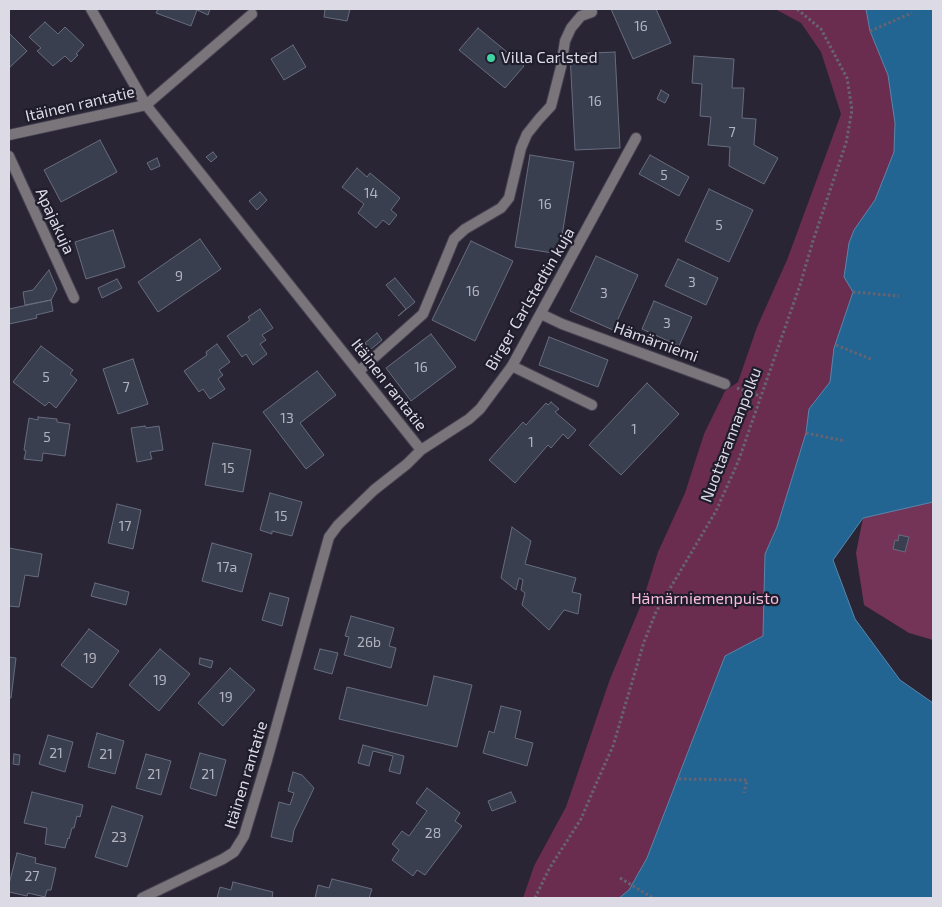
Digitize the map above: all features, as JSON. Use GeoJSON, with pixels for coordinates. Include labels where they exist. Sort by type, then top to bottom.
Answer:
{"type":"FeatureCollection","features":[{"type":"Feature","properties":{"kind":"street"},"geometry":{"type":"LineString","coordinates":[[91,9],[146,104],[252,14]]}},
{"type":"Feature","properties":{"kind":"street"},"geometry":{"type":"LineString","coordinates":[[359,371],[423,314],[454,239],[465,229],[501,208],[509,198],[521,148],[539,118],[552,106],[565,41],[571,28],[581,16],[592,12]]}},
{"type":"Feature","properties":{"kind":"street","name":"Itäinen rantatie"},"geometry":{"type":"LineString","coordinates":[[9,135],[146,104],[421,450],[407,464],[374,490],[338,525],[329,537],[244,836],[234,852],[223,859],[142,898]]}},
{"type":"Feature","properties":{"kind":"street","name":"Birger Carlstedtin kuja"},"geometry":{"type":"LineString","coordinates":[[421,450],[469,419],[480,409],[512,366],[542,314],[636,138]]}},
{"type":"Feature","properties":{"kind":"street","name":"Apajakuja"},"geometry":{"type":"LineString","coordinates":[[9,156],[74,298]]}},
{"type":"Feature","properties":{"kind":"street","name":"Hämärniemi"},"geometry":{"type":"LineString","coordinates":[[542,314],[562,324],[725,384]]}},
{"type":"Feature","properties":{"kind":"street"},"geometry":{"type":"LineString","coordinates":[[512,366],[592,405]]}},
{"type":"Feature","properties":{"kind":"path","name":"Nuottarannanpolku"},"geometry":{"type":"LineString","coordinates":[[535,898],[549,870],[581,820],[612,746],[644,642],[653,620],[716,511],[738,462],[800,285],[846,142],[852,110],[847,78],[821,29],[797,9]]}},
{"type":"Feature","properties":{"kind":"path"},"geometry":{"type":"LineString","coordinates":[[870,31],[912,13]]}},
{"type":"Feature","properties":{"kind":"path"},"geometry":{"type":"LineString","coordinates":[[853,292],[899,296]]}},
{"type":"Feature","properties":{"kind":"path"},"geometry":{"type":"LineString","coordinates":[[836,345],[873,360]]}},
{"type":"Feature","properties":{"kind":"path"},"geometry":{"type":"LineString","coordinates":[[725,384],[760,396]]}},
{"type":"Feature","properties":{"kind":"path"},"geometry":{"type":"LineString","coordinates":[[806,433],[846,441]]}},
{"type":"Feature","properties":{"kind":"path"},"geometry":{"type":"LineString","coordinates":[[679,779],[747,780],[744,793]]}},
{"type":"Feature","properties":{"kind":"path"},"geometry":{"type":"LineString","coordinates":[[620,878],[654,898]]}},
{"type":"Feature","properties":{"kind":"green space","name":"Hämärniemenpuisto"},"geometry":{"type":"Polygon","coordinates":[[[775,9],[866,9],[870,31],[888,75],[895,123],[894,152],[890,166],[875,200],[854,231],[853,292],[834,348],[830,382],[809,409],[806,433],[777,527],[765,554],[763,636],[725,656],[647,858],[629,890],[619,898],[523,898],[534,866],[566,807],[610,679],[643,600],[658,552],[685,493],[704,434],[725,391],[738,382],[757,327],[787,260],[841,114],[821,52],[801,23],[775,9]]]}},
{"type":"Feature","properties":{"kind":"shaded area"},"geometry":{"type":"Polygon","coordinates":[[[933,502],[933,640],[909,633],[864,605],[856,553],[863,518],[933,502]]]}},
{"type":"Feature","properties":{"kind":"water"},"geometry":{"type":"Polygon","coordinates":[[[866,9],[933,9],[933,502],[863,518],[833,560],[855,619],[900,680],[933,703],[933,898],[619,898],[629,890],[647,858],[725,656],[763,636],[765,554],[777,527],[806,433],[809,409],[830,382],[834,348],[853,292],[844,277],[849,243],[854,230],[875,200],[894,152],[895,123],[888,75],[870,31],[866,9]]]}},
{"type":"Feature","properties":{"kind":"building"},"geometry":{"type":"Polygon","coordinates":[[[158,9],[210,9],[208,15],[197,10],[191,26],[156,13],[158,9]]]}},
{"type":"Feature","properties":{"kind":"building"},"geometry":{"type":"Polygon","coordinates":[[[325,9],[350,9],[347,21],[324,17],[325,9]]]}},
{"type":"Feature","properties":{"kind":"building"},"geometry":{"type":"Polygon","coordinates":[[[611,9],[656,9],[671,43],[633,59],[611,9]]]}},
{"type":"Feature","properties":{"kind":"building"},"geometry":{"type":"Polygon","coordinates":[[[45,22],[58,34],[65,27],[84,45],[71,62],[65,56],[53,66],[37,51],[41,48],[29,37],[45,22]]]}},
{"type":"Feature","properties":{"kind":"building","name":"Villa Carlsted"},"geometry":{"type":"Polygon","coordinates":[[[478,28],[524,66],[505,88],[459,50],[478,28]]]}},
{"type":"Feature","properties":{"kind":"building"},"geometry":{"type":"Polygon","coordinates":[[[9,33],[27,51],[9,68],[9,33]]]}},
{"type":"Feature","properties":{"kind":"building"},"geometry":{"type":"Polygon","coordinates":[[[293,45],[306,67],[284,80],[271,59],[293,45]]]}},
{"type":"Feature","properties":{"kind":"building"},"geometry":{"type":"Polygon","coordinates":[[[615,52],[620,148],[575,150],[570,54],[615,52]]]}},
{"type":"Feature","properties":{"kind":"building"},"geometry":{"type":"Polygon","coordinates":[[[694,56],[734,59],[732,88],[744,88],[742,118],[756,119],[754,145],[778,158],[764,184],[729,166],[730,147],[708,145],[711,117],[700,116],[702,84],[692,83],[694,56]]]}},
{"type":"Feature","properties":{"kind":"building"},"geometry":{"type":"Polygon","coordinates":[[[661,90],[669,95],[665,103],[657,99],[661,90]]]}},
{"type":"Feature","properties":{"kind":"building"},"geometry":{"type":"Polygon","coordinates":[[[100,140],[117,172],[61,202],[44,170],[100,140]]]}},
{"type":"Feature","properties":{"kind":"building"},"geometry":{"type":"Polygon","coordinates":[[[213,152],[217,157],[211,162],[206,157],[213,152]]]}},
{"type":"Feature","properties":{"kind":"building"},"geometry":{"type":"Polygon","coordinates":[[[530,155],[574,162],[559,254],[515,247],[530,155]]]}},
{"type":"Feature","properties":{"kind":"building"},"geometry":{"type":"Polygon","coordinates":[[[650,155],[689,177],[679,196],[639,174],[650,155]]]}},
{"type":"Feature","properties":{"kind":"building"},"geometry":{"type":"Polygon","coordinates":[[[157,158],[160,166],[151,170],[147,163],[157,158]]]}},
{"type":"Feature","properties":{"kind":"building"},"geometry":{"type":"Polygon","coordinates":[[[357,168],[367,177],[370,173],[400,198],[391,210],[397,215],[389,225],[383,220],[376,228],[358,213],[364,204],[342,187],[357,168]]]}},
{"type":"Feature","properties":{"kind":"building"},"geometry":{"type":"Polygon","coordinates":[[[709,189],[753,210],[729,262],[685,241],[709,189]]]}},
{"type":"Feature","properties":{"kind":"building"},"geometry":{"type":"Polygon","coordinates":[[[260,192],[267,200],[257,210],[249,201],[260,192]]]}},
{"type":"Feature","properties":{"kind":"building"},"geometry":{"type":"Polygon","coordinates":[[[113,230],[125,267],[86,279],[75,242],[113,230]]]}},
{"type":"Feature","properties":{"kind":"building"},"geometry":{"type":"Polygon","coordinates":[[[200,239],[221,269],[158,312],[138,282],[200,239]]]}},
{"type":"Feature","properties":{"kind":"building"},"geometry":{"type":"Polygon","coordinates":[[[471,241],[513,261],[475,341],[432,320],[471,241]]]}},
{"type":"Feature","properties":{"kind":"building"},"geometry":{"type":"Polygon","coordinates":[[[596,256],[638,275],[613,330],[570,311],[596,256]]]}},
{"type":"Feature","properties":{"kind":"building"},"geometry":{"type":"Polygon","coordinates":[[[678,259],[718,278],[706,305],[665,286],[678,259]]]}},
{"type":"Feature","properties":{"kind":"building"},"geometry":{"type":"Polygon","coordinates":[[[49,270],[57,289],[51,300],[25,305],[23,292],[33,290],[49,270]]]}},
{"type":"Feature","properties":{"kind":"building"},"geometry":{"type":"Polygon","coordinates":[[[395,278],[415,302],[398,316],[406,309],[386,285],[395,278]]]}},
{"type":"Feature","properties":{"kind":"building"},"geometry":{"type":"Polygon","coordinates":[[[117,279],[122,288],[102,298],[98,288],[117,279]]]}},
{"type":"Feature","properties":{"kind":"building"},"geometry":{"type":"Polygon","coordinates":[[[51,300],[53,311],[36,315],[37,318],[9,324],[9,309],[51,300]]]}},
{"type":"Feature","properties":{"kind":"building"},"geometry":{"type":"Polygon","coordinates":[[[654,301],[692,317],[679,346],[642,329],[654,301]]]}},
{"type":"Feature","properties":{"kind":"building"},"geometry":{"type":"Polygon","coordinates":[[[260,309],[273,328],[262,335],[266,340],[260,344],[267,354],[253,365],[246,354],[242,357],[227,336],[250,320],[248,317],[260,309]]]}},
{"type":"Feature","properties":{"kind":"building"},"geometry":{"type":"Polygon","coordinates":[[[377,333],[382,340],[370,350],[365,343],[377,333]]]}},
{"type":"Feature","properties":{"kind":"building"},"geometry":{"type":"Polygon","coordinates":[[[431,334],[456,367],[411,401],[386,368],[431,334]]]}},
{"type":"Feature","properties":{"kind":"building"},"geometry":{"type":"Polygon","coordinates":[[[549,337],[608,360],[598,387],[539,365],[549,337]]]}},
{"type":"Feature","properties":{"kind":"building"},"geometry":{"type":"Polygon","coordinates":[[[217,344],[230,362],[219,370],[223,375],[218,379],[225,389],[210,399],[203,389],[199,392],[184,371],[207,355],[206,352],[217,344]]]}},
{"type":"Feature","properties":{"kind":"building"},"geometry":{"type":"Polygon","coordinates":[[[41,346],[73,370],[70,374],[77,380],[56,408],[49,402],[45,406],[13,382],[41,346]]]}},
{"type":"Feature","properties":{"kind":"building"},"geometry":{"type":"Polygon","coordinates":[[[133,359],[148,404],[118,414],[103,369],[133,359]]]}},
{"type":"Feature","properties":{"kind":"building"},"geometry":{"type":"Polygon","coordinates":[[[317,371],[336,395],[300,423],[324,455],[306,469],[263,412],[317,371]]]}},
{"type":"Feature","properties":{"kind":"building"},"geometry":{"type":"Polygon","coordinates":[[[647,383],[679,414],[621,475],[589,445],[647,383]]]}},
{"type":"Feature","properties":{"kind":"building"},"geometry":{"type":"Polygon","coordinates":[[[551,402],[559,409],[555,412],[576,430],[568,439],[563,434],[551,448],[548,445],[515,483],[489,460],[523,422],[526,425],[546,403],[548,405],[551,402]]]}},
{"type":"Feature","properties":{"kind":"building"},"geometry":{"type":"Polygon","coordinates":[[[38,417],[57,419],[57,422],[70,424],[65,456],[43,453],[42,461],[24,459],[29,418],[38,420],[38,417]]]}},
{"type":"Feature","properties":{"kind":"building"},"geometry":{"type":"Polygon","coordinates":[[[145,426],[146,428],[159,426],[163,450],[150,452],[152,459],[137,462],[131,428],[145,426]]]}},
{"type":"Feature","properties":{"kind":"building"},"geometry":{"type":"Polygon","coordinates":[[[213,443],[251,450],[243,492],[205,485],[213,443]]]}},
{"type":"Feature","properties":{"kind":"building"},"geometry":{"type":"Polygon","coordinates":[[[270,493],[302,502],[292,536],[272,531],[272,534],[260,530],[270,493]]]}},
{"type":"Feature","properties":{"kind":"building"},"geometry":{"type":"Polygon","coordinates":[[[117,504],[141,510],[133,549],[108,543],[117,504]]]}},
{"type":"Feature","properties":{"kind":"building"},"geometry":{"type":"Polygon","coordinates":[[[512,527],[531,541],[525,564],[576,578],[572,592],[581,594],[578,614],[564,610],[549,630],[522,605],[525,593],[521,590],[523,580],[519,578],[516,590],[501,578],[512,527]]]}},
{"type":"Feature","properties":{"kind":"building"},"geometry":{"type":"Polygon","coordinates":[[[899,535],[909,537],[905,552],[893,549],[895,540],[898,541],[899,535]]]}},
{"type":"Feature","properties":{"kind":"building"},"geometry":{"type":"Polygon","coordinates":[[[212,543],[252,554],[242,592],[202,581],[212,543]]]}},
{"type":"Feature","properties":{"kind":"building"},"geometry":{"type":"Polygon","coordinates":[[[9,548],[42,554],[38,577],[25,575],[19,607],[9,606],[9,548]]]}},
{"type":"Feature","properties":{"kind":"building"},"geometry":{"type":"Polygon","coordinates":[[[95,583],[129,592],[126,605],[91,596],[95,583]]]}},
{"type":"Feature","properties":{"kind":"building"},"geometry":{"type":"Polygon","coordinates":[[[270,593],[289,598],[282,626],[262,620],[270,593]]]}},
{"type":"Feature","properties":{"kind":"building"},"geometry":{"type":"Polygon","coordinates":[[[351,616],[394,628],[389,646],[396,648],[391,668],[344,655],[349,637],[345,636],[351,616]]]}},
{"type":"Feature","properties":{"kind":"building"},"geometry":{"type":"Polygon","coordinates":[[[89,629],[119,651],[92,688],[61,665],[89,629]]]}},
{"type":"Feature","properties":{"kind":"building"},"geometry":{"type":"Polygon","coordinates":[[[160,649],[190,674],[159,711],[129,685],[160,649]]]}},
{"type":"Feature","properties":{"kind":"building"},"geometry":{"type":"Polygon","coordinates":[[[320,649],[338,653],[332,674],[314,669],[320,649]]]}},
{"type":"Feature","properties":{"kind":"building"},"geometry":{"type":"Polygon","coordinates":[[[9,657],[16,658],[11,698],[9,698],[9,657]]]}},
{"type":"Feature","properties":{"kind":"building"},"geometry":{"type":"Polygon","coordinates":[[[200,658],[213,661],[211,668],[199,664],[200,658]]]}},
{"type":"Feature","properties":{"kind":"building"},"geometry":{"type":"Polygon","coordinates":[[[230,668],[255,690],[223,726],[198,703],[230,668]]]}},
{"type":"Feature","properties":{"kind":"building"},"geometry":{"type":"Polygon","coordinates":[[[434,676],[472,685],[457,747],[339,719],[347,687],[427,706],[434,676]]]}},
{"type":"Feature","properties":{"kind":"building"},"geometry":{"type":"Polygon","coordinates":[[[501,706],[521,711],[515,738],[533,743],[527,766],[483,753],[489,731],[494,733],[501,706]]]}},
{"type":"Feature","properties":{"kind":"building"},"geometry":{"type":"Polygon","coordinates":[[[97,733],[124,741],[115,774],[88,767],[97,733]]]}},
{"type":"Feature","properties":{"kind":"building"},"geometry":{"type":"Polygon","coordinates":[[[48,735],[73,742],[65,772],[39,764],[48,735]]]}},
{"type":"Feature","properties":{"kind":"building"},"geometry":{"type":"Polygon","coordinates":[[[363,745],[404,756],[400,774],[389,771],[393,756],[373,751],[369,766],[358,763],[363,745]]]}},
{"type":"Feature","properties":{"kind":"building"},"geometry":{"type":"Polygon","coordinates":[[[200,753],[226,760],[216,796],[190,788],[200,753]]]}},
{"type":"Feature","properties":{"kind":"building"},"geometry":{"type":"Polygon","coordinates":[[[14,754],[20,755],[19,765],[13,764],[14,754]]]}},
{"type":"Feature","properties":{"kind":"building"},"geometry":{"type":"Polygon","coordinates":[[[146,754],[171,761],[161,795],[136,788],[146,754]]]}},
{"type":"Feature","properties":{"kind":"building"},"geometry":{"type":"Polygon","coordinates":[[[293,772],[302,775],[314,788],[294,830],[292,842],[271,837],[279,802],[290,805],[294,793],[288,791],[293,772]]]}},
{"type":"Feature","properties":{"kind":"building"},"geometry":{"type":"Polygon","coordinates":[[[427,788],[460,813],[455,821],[462,826],[425,875],[417,870],[413,876],[392,860],[399,850],[392,844],[402,831],[409,836],[427,811],[416,803],[427,788]]]}},
{"type":"Feature","properties":{"kind":"building"},"geometry":{"type":"Polygon","coordinates":[[[32,792],[83,805],[80,817],[77,816],[65,848],[45,844],[47,828],[24,823],[32,792]]]}},
{"type":"Feature","properties":{"kind":"building"},"geometry":{"type":"Polygon","coordinates":[[[511,792],[516,802],[492,811],[488,801],[511,792]]]}},
{"type":"Feature","properties":{"kind":"building"},"geometry":{"type":"Polygon","coordinates":[[[112,806],[143,816],[127,867],[95,857],[112,806]]]}},
{"type":"Feature","properties":{"kind":"building"},"geometry":{"type":"Polygon","coordinates":[[[17,853],[36,858],[35,863],[56,868],[51,890],[47,890],[45,897],[28,893],[27,896],[9,892],[9,884],[17,853]]]}},
{"type":"Feature","properties":{"kind":"building"},"geometry":{"type":"Polygon","coordinates":[[[332,879],[372,889],[369,898],[315,898],[318,885],[329,888],[332,879]]]}},
{"type":"Feature","properties":{"kind":"building"},"geometry":{"type":"Polygon","coordinates":[[[233,882],[273,892],[272,898],[217,898],[220,887],[231,890],[233,882]]]}},
{"type":"Feature","properties":{"kind":"place","name":"Villa Carlsted"},"geometry":{"type":"Point","coordinates":[491,58]}}]}
